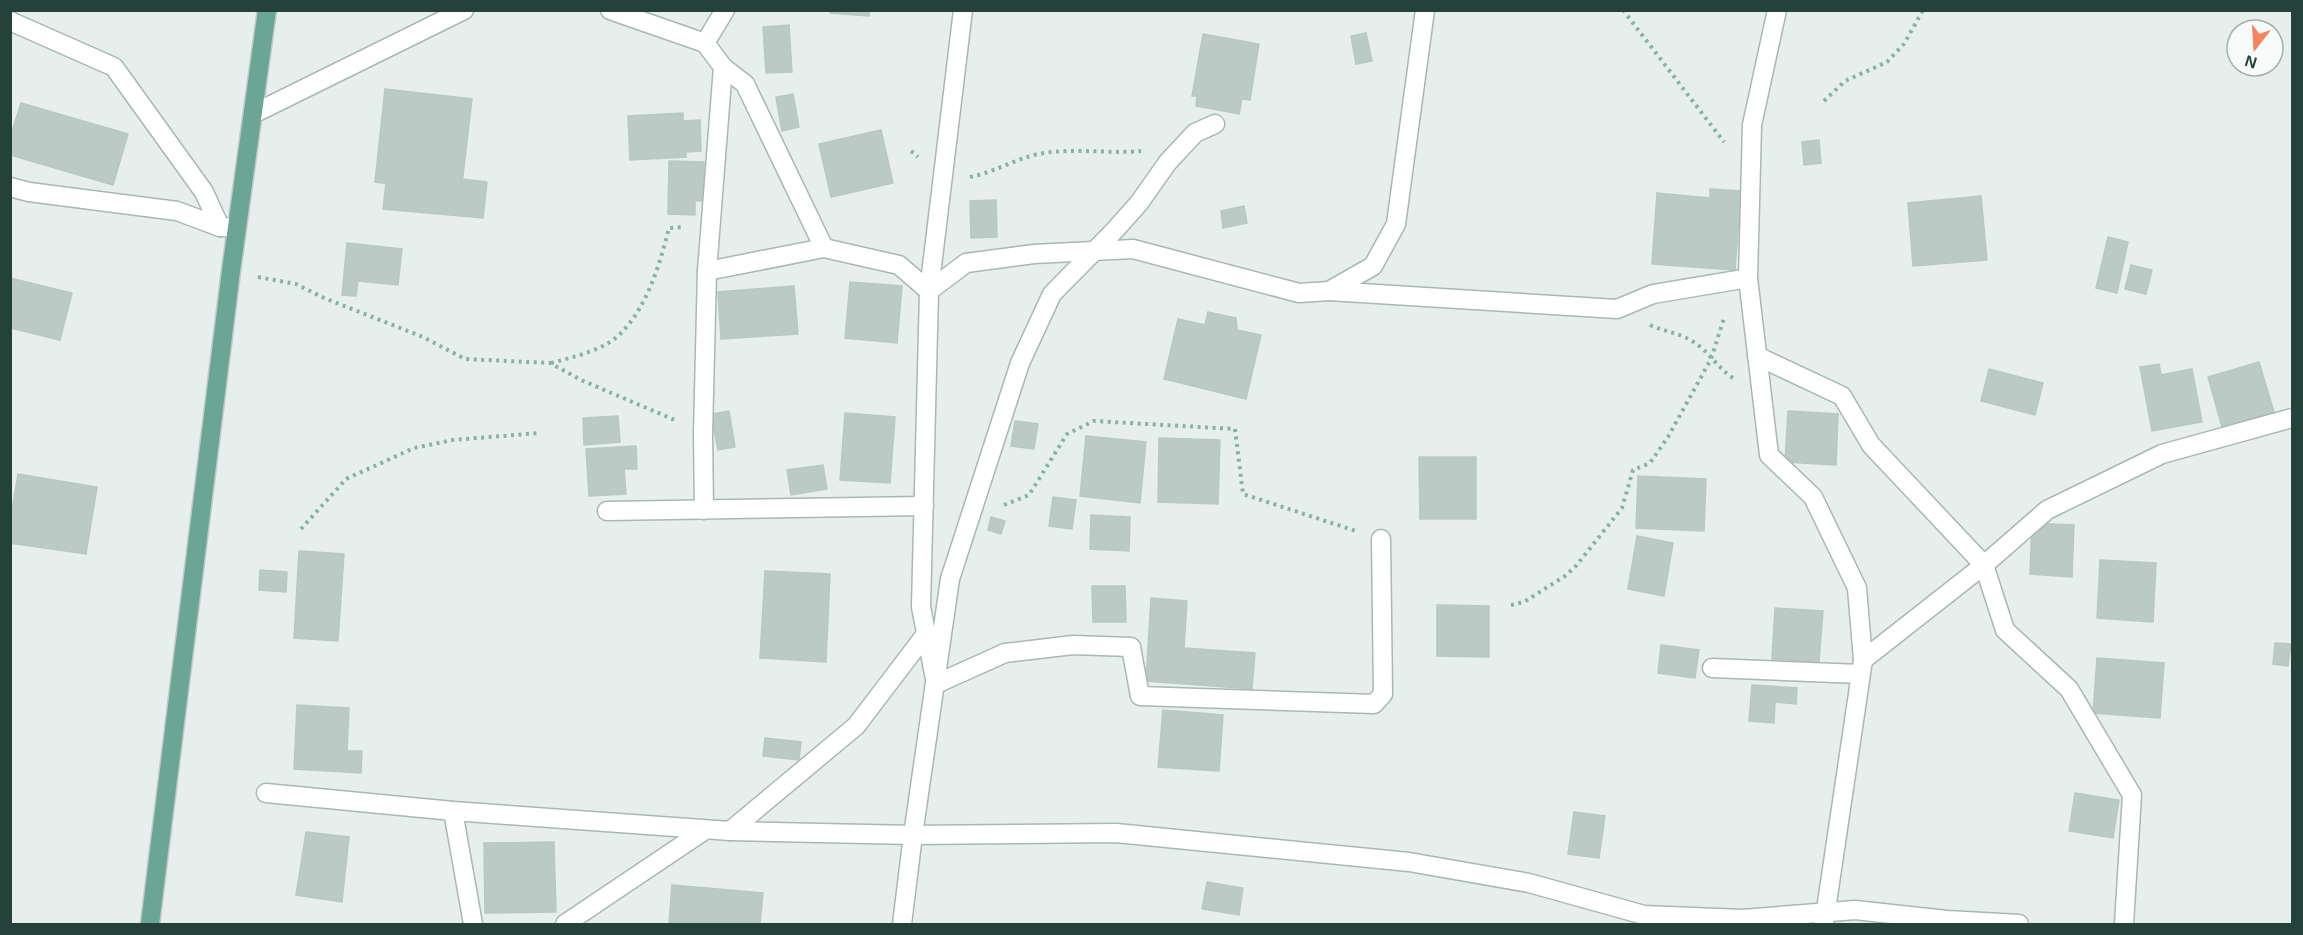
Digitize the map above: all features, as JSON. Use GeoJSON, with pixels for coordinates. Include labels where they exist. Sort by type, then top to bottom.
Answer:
{"type":"FeatureCollection","features":[{"type":"Feature","properties":{"kind":"main road"},"geometry":{"type":"LineString","coordinates":[[150,924],[231,271],[228,227],[253,114],[267,10]]}},
{"type":"Feature","properties":{"kind":"street"},"geometry":{"type":"LineString","coordinates":[[253,114],[464,10]]}},
{"type":"Feature","properties":{"kind":"street"},"geometry":{"type":"LineString","coordinates":[[609,10],[705,43],[723,67],[745,84],[824,248]]}},
{"type":"Feature","properties":{"kind":"street"},"geometry":{"type":"LineString","coordinates":[[705,43],[725,10]]}},
{"type":"Feature","properties":{"kind":"street"},"geometry":{"type":"LineString","coordinates":[[936,684],[921,607],[929,291],[963,10]]}},
{"type":"Feature","properties":{"kind":"street"},"geometry":{"type":"LineString","coordinates":[[1329,291],[1373,266],[1396,224],[1425,10]]}},
{"type":"Feature","properties":{"kind":"street"},"geometry":{"type":"LineString","coordinates":[[1777,10],[1752,125],[1751,179],[1741,279],[1757,356],[1769,455],[1813,496],[1857,588],[1862,667],[1824,919]]}},
{"type":"Feature","properties":{"kind":"street"},"geometry":{"type":"LineString","coordinates":[[10,21],[114,67],[228,227]]}},
{"type":"Feature","properties":{"kind":"street"},"geometry":{"type":"LineString","coordinates":[[704,510],[706,271],[723,67]]}},
{"type":"Feature","properties":{"kind":"street"},"geometry":{"type":"LineString","coordinates":[[902,924],[950,579],[1020,363],[1052,294],[1139,203],[1195,133],[1215,124]]}},
{"type":"Feature","properties":{"kind":"street"},"geometry":{"type":"LineString","coordinates":[[10,187],[29,192],[177,210],[228,227]]}},
{"type":"Feature","properties":{"kind":"street"},"geometry":{"type":"LineString","coordinates":[[706,271],[824,248],[899,265],[929,291]]}},
{"type":"Feature","properties":{"kind":"street"},"geometry":{"type":"LineString","coordinates":[[929,291],[966,263],[1034,254],[1133,249],[1299,293],[1329,291],[1617,309],[1653,294],[1741,279]]}},
{"type":"Feature","properties":{"kind":"street"},"geometry":{"type":"LineString","coordinates":[[1757,356],[1842,396],[1871,445],[1984,565],[2005,630],[2069,689],[2132,795],[2124,924]]}},
{"type":"Feature","properties":{"kind":"street"},"geometry":{"type":"LineString","coordinates":[[1712,668],[1862,667],[2047,510],[2162,454],[2292,418]]}},
{"type":"Feature","properties":{"kind":"street"},"geometry":{"type":"LineString","coordinates":[[607,511],[924,506]]}},
{"type":"Feature","properties":{"kind":"street"},"geometry":{"type":"LineString","coordinates":[[936,684],[1005,653],[1072,645],[1131,647],[1140,696],[1374,705],[1383,694],[1381,539]]}},
{"type":"Feature","properties":{"kind":"street"},"geometry":{"type":"LineString","coordinates":[[730,831],[856,726],[926,633]]}},
{"type":"Feature","properties":{"kind":"street"},"geometry":{"type":"LineString","coordinates":[[266,794],[705,830],[913,835],[1116,833],[1409,862],[1529,883],[1644,915],[1742,919],[1824,919],[1855,910],[1948,922],[2019,924]]}},
{"type":"Feature","properties":{"kind":"street"},"geometry":{"type":"LineString","coordinates":[[453,811],[473,924]]}},
{"type":"Feature","properties":{"kind":"street"},"geometry":{"type":"LineString","coordinates":[[565,924],[705,830]]}},
{"type":"Feature","properties":{"kind":"path"},"geometry":{"type":"LineString","coordinates":[[1623,10],[1751,179]]}},
{"type":"Feature","properties":{"kind":"path"},"geometry":{"type":"LineString","coordinates":[[1824,101],[1845,81],[1887,62],[1904,44],[1923,10]]}},
{"type":"Feature","properties":{"kind":"path"},"geometry":{"type":"LineString","coordinates":[[911,151],[931,168],[959,179],[989,173],[1042,153],[1071,150],[1178,152]]}},
{"type":"Feature","properties":{"kind":"path"},"geometry":{"type":"LineString","coordinates":[[231,271],[296,284],[324,298],[423,337],[465,359],[550,363],[590,352],[621,333],[646,294],[659,264],[669,228],[710,226]]}},
{"type":"Feature","properties":{"kind":"path"},"geometry":{"type":"LineString","coordinates":[[1511,605],[1524,602],[1565,576],[1593,546],[1623,508],[1633,470],[1650,463],[1678,420],[1711,359],[1741,279]]}},
{"type":"Feature","properties":{"kind":"path"},"geometry":{"type":"LineString","coordinates":[[1617,309],[1654,327],[1682,335],[1701,347],[1720,369],[1737,380],[1761,388]]}},
{"type":"Feature","properties":{"kind":"path"},"geometry":{"type":"LineString","coordinates":[[550,363],[581,380],[703,433]]}},
{"type":"Feature","properties":{"kind":"path"},"geometry":{"type":"LineString","coordinates":[[970,519],[1029,495],[1067,434],[1094,421],[1235,429],[1243,494],[1381,539]]}},
{"type":"Feature","properties":{"kind":"path"},"geometry":{"type":"LineString","coordinates":[[301,529],[346,479],[414,448],[453,440],[539,433]]}},
{"type":"Feature","properties":{"kind":"building"},"geometry":{"type":"Polygon","coordinates":[[[830,10],[870,10],[869,16],[830,13],[830,10]]]}},
{"type":"Feature","properties":{"kind":"building"},"geometry":{"type":"Polygon","coordinates":[[[789,25],[792,72],[766,73],[763,27],[789,25]]]}},
{"type":"Feature","properties":{"kind":"building"},"geometry":{"type":"Polygon","coordinates":[[[1366,33],[1372,61],[1356,64],[1351,36],[1366,33]]]}},
{"type":"Feature","properties":{"kind":"building"},"geometry":{"type":"Polygon","coordinates":[[[1203,34],[1259,44],[1250,100],[1242,99],[1239,114],[1196,106],[1197,96],[1192,96],[1203,34]]]}},
{"type":"Feature","properties":{"kind":"building"},"geometry":{"type":"Polygon","coordinates":[[[385,89],[472,99],[461,192],[375,182],[385,89]]]}},
{"type":"Feature","properties":{"kind":"building"},"geometry":{"type":"Polygon","coordinates":[[[793,94],[799,127],[782,131],[776,97],[793,94]]]}},
{"type":"Feature","properties":{"kind":"building"},"geometry":{"type":"Polygon","coordinates":[[[21,103],[128,134],[113,185],[10,155],[10,138],[21,103]]]}},
{"type":"Feature","properties":{"kind":"building"},"geometry":{"type":"Polygon","coordinates":[[[683,113],[683,121],[700,120],[701,151],[686,152],[686,157],[630,160],[628,116],[683,113]]]}},
{"type":"Feature","properties":{"kind":"building"},"geometry":{"type":"Polygon","coordinates":[[[881,130],[893,183],[831,197],[819,144],[881,130]]]}},
{"type":"Feature","properties":{"kind":"building"},"geometry":{"type":"Polygon","coordinates":[[[1819,140],[1821,163],[1804,165],[1802,142],[1819,140]]]}},
{"type":"Feature","properties":{"kind":"building"},"geometry":{"type":"Polygon","coordinates":[[[669,161],[704,162],[703,201],[695,201],[695,215],[668,214],[669,161]]]}},
{"type":"Feature","properties":{"kind":"building"},"geometry":{"type":"Polygon","coordinates":[[[462,179],[487,182],[483,218],[383,209],[386,183],[461,192],[462,179]]]}},
{"type":"Feature","properties":{"kind":"building"},"geometry":{"type":"Polygon","coordinates":[[[1710,189],[1741,191],[1735,270],[1652,264],[1657,193],[1710,198],[1710,189]]]}},
{"type":"Feature","properties":{"kind":"building"},"geometry":{"type":"Polygon","coordinates":[[[1981,196],[1987,260],[1913,266],[1908,203],[1981,196]]]}},
{"type":"Feature","properties":{"kind":"building"},"geometry":{"type":"Polygon","coordinates":[[[996,200],[997,237],[971,238],[970,201],[996,200]]]}},
{"type":"Feature","properties":{"kind":"building"},"geometry":{"type":"Polygon","coordinates":[[[1244,206],[1247,223],[1223,228],[1221,211],[1244,206]]]}},
{"type":"Feature","properties":{"kind":"building"},"geometry":{"type":"Polygon","coordinates":[[[2108,237],[2128,242],[2117,293],[2096,288],[2108,237]]]}},
{"type":"Feature","properties":{"kind":"building"},"geometry":{"type":"Polygon","coordinates":[[[347,243],[402,249],[398,285],[358,281],[356,296],[342,295],[347,243]]]}},
{"type":"Feature","properties":{"kind":"building"},"geometry":{"type":"Polygon","coordinates":[[[2131,265],[2152,270],[2146,294],[2125,289],[2131,265]]]}},
{"type":"Feature","properties":{"kind":"building"},"geometry":{"type":"Polygon","coordinates":[[[10,278],[72,293],[60,340],[10,328],[10,278]]]}},
{"type":"Feature","properties":{"kind":"building"},"geometry":{"type":"Polygon","coordinates":[[[850,282],[902,286],[897,343],[845,338],[850,282]]]}},
{"type":"Feature","properties":{"kind":"building"},"geometry":{"type":"Polygon","coordinates":[[[794,286],[798,334],[721,339],[718,292],[794,286]]]}},
{"type":"Feature","properties":{"kind":"building"},"geometry":{"type":"Polygon","coordinates":[[[1208,312],[1236,318],[1237,330],[1261,335],[1246,399],[1164,379],[1178,319],[1205,325],[1208,312]]]}},
{"type":"Feature","properties":{"kind":"building"},"geometry":{"type":"Polygon","coordinates":[[[2259,362],[2274,412],[2222,427],[2208,377],[2259,362]]]}},
{"type":"Feature","properties":{"kind":"building"},"geometry":{"type":"Polygon","coordinates":[[[2159,364],[2161,375],[2192,369],[2202,422],[2152,431],[2140,367],[2159,364]]]}},
{"type":"Feature","properties":{"kind":"building"},"geometry":{"type":"Polygon","coordinates":[[[1989,369],[2043,383],[2035,415],[1981,401],[1989,369]]]}},
{"type":"Feature","properties":{"kind":"building"},"geometry":{"type":"Polygon","coordinates":[[[729,411],[735,447],[718,450],[711,414],[729,411]]]}},
{"type":"Feature","properties":{"kind":"building"},"geometry":{"type":"Polygon","coordinates":[[[1788,411],[1838,414],[1836,465],[1785,462],[1788,411]]]}},
{"type":"Feature","properties":{"kind":"building"},"geometry":{"type":"Polygon","coordinates":[[[845,413],[895,417],[890,483],[840,480],[845,413]]]}},
{"type":"Feature","properties":{"kind":"building"},"geometry":{"type":"Polygon","coordinates":[[[618,416],[620,442],[584,445],[583,418],[618,416]]]}},
{"type":"Feature","properties":{"kind":"building"},"geometry":{"type":"Polygon","coordinates":[[[1015,421],[1038,424],[1034,449],[1011,446],[1015,421]]]}},
{"type":"Feature","properties":{"kind":"building"},"geometry":{"type":"Polygon","coordinates":[[[1086,436],[1146,442],[1140,503],[1080,496],[1086,436]]]}},
{"type":"Feature","properties":{"kind":"building"},"geometry":{"type":"Polygon","coordinates":[[[1159,438],[1220,440],[1218,504],[1158,502],[1159,438]]]}},
{"type":"Feature","properties":{"kind":"building"},"geometry":{"type":"Polygon","coordinates":[[[636,446],[637,469],[624,469],[626,494],[589,496],[586,449],[636,446]]]}},
{"type":"Feature","properties":{"kind":"building"},"geometry":{"type":"Polygon","coordinates":[[[1419,457],[1476,457],[1476,519],[1420,519],[1419,457]]]}},
{"type":"Feature","properties":{"kind":"building"},"geometry":{"type":"Polygon","coordinates":[[[823,465],[827,489],[791,495],[787,470],[823,465]]]}},
{"type":"Feature","properties":{"kind":"building"},"geometry":{"type":"Polygon","coordinates":[[[18,474],[97,487],[86,554],[10,543],[10,522],[18,474]]]}},
{"type":"Feature","properties":{"kind":"building"},"geometry":{"type":"Polygon","coordinates":[[[1638,476],[1706,479],[1704,531],[1636,528],[1638,476]]]}},
{"type":"Feature","properties":{"kind":"building"},"geometry":{"type":"Polygon","coordinates":[[[1053,497],[1076,500],[1072,529],[1049,526],[1053,497]]]}},
{"type":"Feature","properties":{"kind":"building"},"geometry":{"type":"Polygon","coordinates":[[[1091,515],[1130,517],[1129,551],[1090,549],[1091,515]]]}},
{"type":"Feature","properties":{"kind":"building"},"geometry":{"type":"Polygon","coordinates":[[[991,517],[1005,521],[1001,534],[988,530],[991,517]]]}},
{"type":"Feature","properties":{"kind":"building"},"geometry":{"type":"Polygon","coordinates":[[[2032,523],[2074,525],[2072,577],[2030,574],[2032,523]]]}},
{"type":"Feature","properties":{"kind":"building"},"geometry":{"type":"Polygon","coordinates":[[[1637,536],[1673,543],[1664,596],[1628,589],[1637,536]]]}},
{"type":"Feature","properties":{"kind":"building"},"geometry":{"type":"Polygon","coordinates":[[[299,551],[344,554],[338,641],[294,638],[299,551]]]}},
{"type":"Feature","properties":{"kind":"building"},"geometry":{"type":"Polygon","coordinates":[[[2100,560],[2156,563],[2153,622],[2097,618],[2100,560]]]}},
{"type":"Feature","properties":{"kind":"building"},"geometry":{"type":"Polygon","coordinates":[[[260,570],[287,572],[286,592],[259,590],[260,570]]]}},
{"type":"Feature","properties":{"kind":"building"},"geometry":{"type":"Polygon","coordinates":[[[765,571],[830,574],[826,662],[760,658],[765,571]]]}},
{"type":"Feature","properties":{"kind":"building"},"geometry":{"type":"Polygon","coordinates":[[[1092,586],[1125,586],[1126,622],[1093,622],[1092,586]]]}},
{"type":"Feature","properties":{"kind":"building"},"geometry":{"type":"Polygon","coordinates":[[[1151,598],[1187,601],[1184,648],[1255,653],[1252,689],[1146,681],[1151,598]]]}},
{"type":"Feature","properties":{"kind":"building"},"geometry":{"type":"Polygon","coordinates":[[[1437,605],[1489,606],[1489,657],[1437,656],[1437,605]]]}},
{"type":"Feature","properties":{"kind":"building"},"geometry":{"type":"Polygon","coordinates":[[[1775,608],[1823,611],[1819,662],[1772,659],[1775,608]]]}},
{"type":"Feature","properties":{"kind":"building"},"geometry":{"type":"Polygon","coordinates":[[[2275,643],[2291,644],[2288,666],[2273,664],[2275,643]]]}},
{"type":"Feature","properties":{"kind":"building"},"geometry":{"type":"Polygon","coordinates":[[[1661,645],[1699,650],[1695,678],[1658,673],[1661,645]]]}},
{"type":"Feature","properties":{"kind":"building"},"geometry":{"type":"Polygon","coordinates":[[[2097,658],[2164,663],[2160,718],[2093,713],[2097,658]]]}},
{"type":"Feature","properties":{"kind":"building"},"geometry":{"type":"Polygon","coordinates":[[[1752,685],[1797,688],[1796,704],[1775,702],[1774,723],[1749,721],[1752,685]]]}},
{"type":"Feature","properties":{"kind":"building"},"geometry":{"type":"Polygon","coordinates":[[[297,705],[349,708],[347,751],[362,751],[361,773],[294,769],[297,705]]]}},
{"type":"Feature","properties":{"kind":"building"},"geometry":{"type":"Polygon","coordinates":[[[1163,710],[1223,715],[1219,771],[1158,767],[1163,710]]]}},
{"type":"Feature","properties":{"kind":"building"},"geometry":{"type":"Polygon","coordinates":[[[765,738],[801,742],[799,760],[763,756],[765,738]]]}},
{"type":"Feature","properties":{"kind":"building"},"geometry":{"type":"Polygon","coordinates":[[[2075,793],[2119,800],[2113,838],[2069,831],[2075,793]]]}},
{"type":"Feature","properties":{"kind":"building"},"geometry":{"type":"Polygon","coordinates":[[[1574,812],[1605,816],[1599,858],[1568,854],[1574,812]]]}},
{"type":"Feature","properties":{"kind":"building"},"geometry":{"type":"Polygon","coordinates":[[[306,832],[349,837],[342,902],[296,895],[306,832]]]}},
{"type":"Feature","properties":{"kind":"building"},"geometry":{"type":"Polygon","coordinates":[[[554,842],[556,912],[485,913],[484,843],[554,842]]]}},
{"type":"Feature","properties":{"kind":"building"},"geometry":{"type":"Polygon","coordinates":[[[1207,882],[1243,888],[1239,915],[1202,909],[1207,882]]]}},
{"type":"Feature","properties":{"kind":"building"},"geometry":{"type":"Polygon","coordinates":[[[672,885],[763,893],[760,924],[669,924],[672,885]]]}}]}
